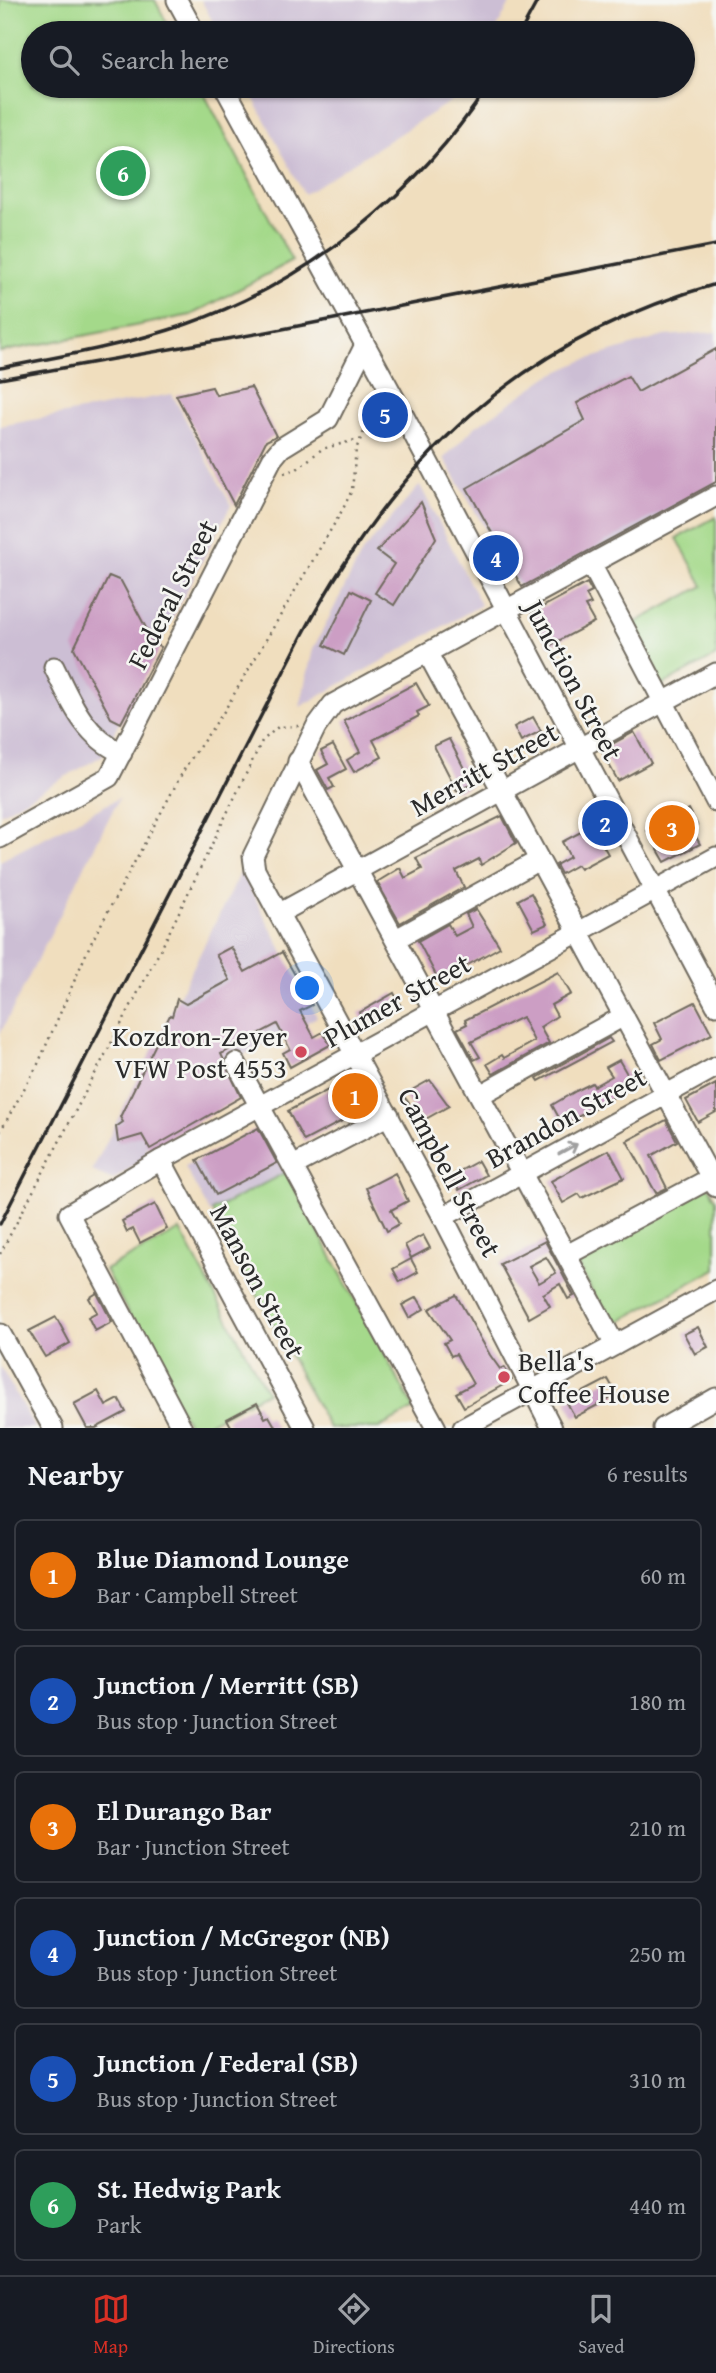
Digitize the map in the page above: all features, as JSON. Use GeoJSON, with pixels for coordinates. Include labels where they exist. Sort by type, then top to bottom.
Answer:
{"type":"FeatureCollection","features":[{"type":"Feature","properties":{"kind":"street"},"geometry":{"type":"LineString","coordinates":[[177,0],[188,21]]}},
{"type":"Feature","properties":{"kind":"street","name":"Junction Street"},"geometry":{"type":"LineString","coordinates":[[230,98],[424,452],[716,1004]]}},
{"type":"Feature","properties":{"kind":"street","name":"Federal Street"},"geometry":{"type":"LineString","coordinates":[[0,838],[109,777],[262,479],[281,448],[328,419],[364,346]]}},
{"type":"Feature","properties":{"kind":"street"},"geometry":{"type":"LineString","coordinates":[[615,1345],[298,761],[316,727],[333,704],[716,496]]}},
{"type":"Feature","properties":{"kind":"street"},"geometry":{"type":"LineString","coordinates":[[591,564],[664,701],[708,766],[716,802]]}},
{"type":"Feature","properties":{"kind":"street"},"geometry":{"type":"LineString","coordinates":[[428,654],[713,1182],[566,1255]]}},
{"type":"Feature","properties":{"kind":"street"},"geometry":{"type":"LineString","coordinates":[[54,667],[82,723],[109,747],[122,753]]}},
{"type":"Feature","properties":{"kind":"street","name":"Merritt Street"},"geometry":{"type":"LineString","coordinates":[[280,913],[716,673]]}},
{"type":"Feature","properties":{"kind":"street","name":"Campbell Street"},"geometry":{"type":"LineString","coordinates":[[298,761],[255,850],[256,870],[443,1217],[552,1428]]}},
{"type":"Feature","properties":{"kind":"street","name":"Plumer Street"},"geometry":{"type":"LineString","coordinates":[[182,1428],[69,1214],[161,1160],[716,857]]}},
{"type":"Feature","properties":{"kind":"street"},"geometry":{"type":"LineString","coordinates":[[396,939],[540,860]]}},
{"type":"Feature","properties":{"kind":"street"},"geometry":{"type":"LineString","coordinates":[[480,1094],[624,1016]]}},
{"type":"Feature","properties":{"kind":"street"},"geometry":{"type":"LineString","coordinates":[[236,1063],[436,1428]]}},
{"type":"Feature","properties":{"kind":"street","name":"Brandon Street"},"geometry":{"type":"LineString","coordinates":[[443,1217],[716,1067]]}},
{"type":"Feature","properties":{"kind":"street"},"geometry":{"type":"LineString","coordinates":[[293,1166],[388,1115]]}},
{"type":"Feature","properties":{"kind":"street","name":"Manson Street"},"geometry":{"type":"LineString","coordinates":[[161,1160],[305,1428]]}},
{"type":"Feature","properties":{"kind":"street"},"geometry":{"type":"LineString","coordinates":[[463,1428],[716,1290]]}},
{"type":"Feature","properties":{"kind":"street"},"geometry":{"type":"LineString","coordinates":[[1,1334],[52,1428]]}},
{"type":"Feature","properties":{"kind":"street"},"geometry":{"type":"LineString","coordinates":[[663,1428],[716,1398]]}},
{"type":"Feature","properties":{"kind":"path"},"geometry":{"type":"LineString","coordinates":[[0,1132],[38,1064],[90,945],[186,766],[223,713],[343,509],[352,491],[359,439],[376,405]]}},
{"type":"Feature","properties":{"kind":"path"},"geometry":{"type":"LineString","coordinates":[[262,479],[297,469],[322,449],[359,439]]}},
{"type":"Feature","properties":{"kind":"path"},"geometry":{"type":"LineString","coordinates":[[0,1254],[163,945],[262,741],[278,727],[316,727]]}},
{"type":"Feature","properties":{"kind":"shaded area"},"geometry":{"type":"Polygon","coordinates":[[[201,0],[512,0],[501,21],[212,21],[201,0]]]}},
{"type":"Feature","properties":{"kind":"shaded area"},"geometry":{"type":"Polygon","coordinates":[[[253,98],[456,98],[304,194],[253,98]]]}},
{"type":"Feature","properties":{"kind":"shaded area"},"geometry":{"type":"Polygon","coordinates":[[[716,332],[716,491],[523,594],[444,458],[475,427],[549,376],[582,361],[664,336],[716,332]]]}},
{"type":"Feature","properties":{"kind":"shaded area"},"geometry":{"type":"Polygon","coordinates":[[[172,394],[231,505],[102,756],[0,814],[0,426],[172,394]]]}},
{"type":"Feature","properties":{"kind":"shaded area"},"geometry":{"type":"Polygon","coordinates":[[[420,485],[481,605],[300,707],[313,649],[363,551],[420,485]]]}},
{"type":"Feature","properties":{"kind":"shaded area"},"geometry":{"type":"Polygon","coordinates":[[[119,798],[0,1034],[0,861],[119,798]]]}},
{"type":"Feature","properties":{"kind":"shaded area"},"geometry":{"type":"Polygon","coordinates":[[[241,871],[317,1017],[238,1058],[256,1089],[146,1148],[149,1156],[113,1180],[92,1171],[241,871]]]}},
{"type":"Feature","properties":{"kind":"shaded area"},"geometry":{"type":"Polygon","coordinates":[[[260,1127],[286,1172],[210,1213],[185,1167],[260,1127]]]}},
{"type":"Feature","properties":{"kind":"shaded area"},"geometry":{"type":"Polygon","coordinates":[[[0,1366],[35,1428],[0,1428],[0,1366]]]}},
{"type":"Feature","properties":{"kind":"green space"},"geometry":{"type":"Polygon","coordinates":[[[0,0],[155,0],[166,21],[21,21],[21,98],[206,98],[292,261],[191,315],[0,352],[0,0]]]}},
{"type":"Feature","properties":{"kind":"green space"},"geometry":{"type":"Polygon","coordinates":[[[716,517],[716,656],[659,687],[627,627],[703,586],[677,538],[716,517]]]}},
{"type":"Feature","properties":{"kind":"green space"},"geometry":{"type":"Polygon","coordinates":[[[286,1172],[414,1409],[379,1428],[329,1428],[212,1211],[286,1172]]]}},
{"type":"Feature","properties":{"kind":"green space"},"geometry":{"type":"Polygon","coordinates":[[[708,1185],[716,1200],[716,1269],[611,1326],[574,1258],[708,1185]]]}},
{"type":"Feature","properties":{"kind":"green space"},"geometry":{"type":"Polygon","coordinates":[[[180,1230],[267,1392],[199,1428],[190,1428],[105,1270],[180,1230]]]}},
{"type":"Feature","properties":{"kind":"building"},"geometry":{"type":"Polygon","coordinates":[[[716,349],[716,482],[522,587],[467,488],[585,420],[577,403],[628,376],[638,392],[716,349]]]}},
{"type":"Feature","properties":{"kind":"building"},"geometry":{"type":"Polygon","coordinates":[[[212,387],[216,395],[251,387],[276,436],[266,441],[234,505],[176,395],[212,387]]]}},
{"type":"Feature","properties":{"kind":"building"},"geometry":{"type":"Polygon","coordinates":[[[421,502],[436,538],[394,605],[375,593],[394,564],[377,551],[421,502]]]}},
{"type":"Feature","properties":{"kind":"building"},"geometry":{"type":"Polygon","coordinates":[[[109,576],[121,581],[154,643],[161,647],[121,723],[111,718],[74,648],[109,576]]]}},
{"type":"Feature","properties":{"kind":"building"},"geometry":{"type":"Polygon","coordinates":[[[587,583],[592,592],[586,595],[591,604],[585,606],[594,622],[549,646],[531,613],[587,583]]]}},
{"type":"Feature","properties":{"kind":"building"},"geometry":{"type":"Polygon","coordinates":[[[351,590],[371,600],[344,655],[324,645],[351,590]]]}},
{"type":"Feature","properties":{"kind":"building"},"geometry":{"type":"Polygon","coordinates":[[[416,683],[429,706],[417,712],[419,716],[373,740],[382,757],[354,772],[347,760],[360,752],[344,721],[416,683]]]}},
{"type":"Feature","properties":{"kind":"building"},"geometry":{"type":"Polygon","coordinates":[[[533,717],[541,731],[521,741],[514,727],[533,717]]]}},
{"type":"Feature","properties":{"kind":"building"},"geometry":{"type":"Polygon","coordinates":[[[634,732],[651,763],[618,781],[601,750],[634,732]]]}},
{"type":"Feature","properties":{"kind":"building"},"geometry":{"type":"Polygon","coordinates":[[[449,739],[472,784],[457,791],[434,746],[449,739]]]}},
{"type":"Feature","properties":{"kind":"building"},"geometry":{"type":"Polygon","coordinates":[[[333,745],[346,769],[329,778],[334,787],[328,790],[317,770],[328,764],[321,751],[333,745]]]}},
{"type":"Feature","properties":{"kind":"building"},"geometry":{"type":"Polygon","coordinates":[[[689,809],[697,825],[691,828],[700,844],[665,862],[647,831],[689,809]]]}},
{"type":"Feature","properties":{"kind":"building"},"geometry":{"type":"Polygon","coordinates":[[[502,816],[516,843],[481,865],[479,859],[456,871],[464,887],[400,923],[377,882],[400,868],[405,878],[422,869],[416,858],[502,816]]]}},
{"type":"Feature","properties":{"kind":"building"},"geometry":{"type":"Polygon","coordinates":[[[592,826],[608,854],[580,869],[577,865],[561,874],[556,865],[570,857],[562,842],[592,826]]]}},
{"type":"Feature","properties":{"kind":"building"},"geometry":{"type":"Polygon","coordinates":[[[531,893],[547,924],[534,930],[518,900],[531,893]]]}},
{"type":"Feature","properties":{"kind":"building"},"geometry":{"type":"Polygon","coordinates":[[[476,909],[500,947],[439,981],[418,941],[448,924],[455,936],[472,927],[466,914],[476,909]]]}},
{"type":"Feature","properties":{"kind":"building"},"geometry":{"type":"Polygon","coordinates":[[[231,947],[245,972],[282,952],[312,1005],[300,1011],[314,1037],[323,1032],[330,1045],[290,1067],[283,1053],[290,1049],[277,1024],[221,1054],[241,1097],[150,1149],[142,1135],[118,1142],[116,1127],[123,1122],[120,1117],[170,1015],[172,1016],[177,999],[186,1004],[230,980],[216,955],[231,947]]]}},
{"type":"Feature","properties":{"kind":"building"},"geometry":{"type":"Polygon","coordinates":[[[558,972],[571,994],[551,1005],[557,1016],[540,1027],[549,1043],[493,1074],[487,1064],[534,1041],[522,1017],[471,1042],[480,1057],[474,1060],[457,1029],[467,1024],[465,1020],[558,972]]]}},
{"type":"Feature","properties":{"kind":"building"},"geometry":{"type":"Polygon","coordinates":[[[394,993],[401,1006],[366,1026],[359,1013],[394,993]]]}},
{"type":"Feature","properties":{"kind":"building"},"geometry":{"type":"Polygon","coordinates":[[[695,1002],[712,1034],[661,1060],[653,1044],[662,1039],[654,1023],[695,1002]]]}},
{"type":"Feature","properties":{"kind":"building"},"geometry":{"type":"Polygon","coordinates":[[[609,1038],[612,1042],[539,1081],[537,1078],[609,1038]]]}},
{"type":"Feature","properties":{"kind":"building"},"geometry":{"type":"Polygon","coordinates":[[[619,1060],[634,1086],[563,1125],[552,1105],[592,1083],[594,1086],[612,1076],[606,1067],[619,1060]]]}},
{"type":"Feature","properties":{"kind":"building"},"geometry":{"type":"Polygon","coordinates":[[[349,1079],[365,1109],[304,1141],[288,1111],[349,1079]]]}},
{"type":"Feature","properties":{"kind":"building"},"geometry":{"type":"Polygon","coordinates":[[[430,1080],[449,1106],[422,1121],[403,1095],[430,1080]]]}},
{"type":"Feature","properties":{"kind":"building"},"geometry":{"type":"Polygon","coordinates":[[[716,1084],[716,1112],[698,1122],[686,1100],[716,1084]]]}},
{"type":"Feature","properties":{"kind":"building"},"geometry":{"type":"Polygon","coordinates":[[[666,1120],[677,1141],[651,1156],[667,1188],[656,1193],[627,1141],[666,1120]]]}},
{"type":"Feature","properties":{"kind":"building"},"geometry":{"type":"Polygon","coordinates":[[[258,1128],[277,1163],[216,1195],[197,1160],[258,1128]]]}},
{"type":"Feature","properties":{"kind":"building"},"geometry":{"type":"Polygon","coordinates":[[[609,1150],[624,1178],[582,1198],[579,1194],[563,1203],[551,1181],[609,1150]]]}},
{"type":"Feature","properties":{"kind":"building"},"geometry":{"type":"Polygon","coordinates":[[[478,1161],[486,1175],[459,1190],[451,1176],[478,1161]]]}},
{"type":"Feature","properties":{"kind":"building"},"geometry":{"type":"Polygon","coordinates":[[[395,1173],[408,1201],[391,1210],[399,1224],[387,1231],[366,1188],[395,1173]]]}},
{"type":"Feature","properties":{"kind":"building"},"geometry":{"type":"Polygon","coordinates":[[[155,1204],[167,1229],[140,1243],[133,1229],[127,1232],[122,1221],[155,1204]]]}},
{"type":"Feature","properties":{"kind":"building"},"geometry":{"type":"Polygon","coordinates":[[[423,1235],[430,1248],[411,1258],[405,1245],[423,1235]]]}},
{"type":"Feature","properties":{"kind":"building"},"geometry":{"type":"Polygon","coordinates":[[[545,1241],[574,1296],[568,1299],[560,1284],[543,1294],[550,1306],[529,1318],[500,1264],[545,1241]],[[546,1257],[529,1266],[539,1283],[556,1273],[546,1257]]]}},
{"type":"Feature","properties":{"kind":"building"},"geometry":{"type":"Polygon","coordinates":[[[411,1259],[418,1272],[400,1282],[393,1269],[411,1259]]]}},
{"type":"Feature","properties":{"kind":"building"},"geometry":{"type":"Polygon","coordinates":[[[97,1293],[112,1322],[95,1331],[88,1317],[97,1312],[89,1298],[97,1293]]]}},
{"type":"Feature","properties":{"kind":"building"},"geometry":{"type":"Polygon","coordinates":[[[456,1295],[490,1355],[500,1369],[504,1367],[512,1380],[464,1407],[456,1393],[473,1384],[456,1354],[451,1356],[444,1343],[450,1340],[429,1309],[456,1295]]]}},
{"type":"Feature","properties":{"kind":"building"},"geometry":{"type":"Polygon","coordinates":[[[417,1297],[424,1309],[409,1318],[402,1305],[417,1297]]]}},
{"type":"Feature","properties":{"kind":"building"},"geometry":{"type":"Polygon","coordinates":[[[56,1317],[70,1343],[45,1357],[29,1331],[56,1317]]]}},
{"type":"Feature","properties":{"kind":"building"},"geometry":{"type":"Polygon","coordinates":[[[698,1327],[708,1347],[695,1354],[684,1334],[698,1327]]]}},
{"type":"Feature","properties":{"kind":"building"},"geometry":{"type":"Polygon","coordinates":[[[608,1379],[617,1395],[575,1417],[566,1401],[608,1379]]]}},
{"type":"Feature","properties":{"kind":"building"},"geometry":{"type":"Polygon","coordinates":[[[98,1391],[106,1406],[119,1399],[126,1412],[96,1428],[87,1428],[74,1404],[98,1391]]]}},
{"type":"Feature","properties":{"kind":"building"},"geometry":{"type":"Polygon","coordinates":[[[257,1403],[265,1418],[269,1416],[276,1428],[232,1428],[227,1419],[257,1403]]]}},
{"type":"Feature","properties":{"kind":"railway"},"geometry":{"type":"LineString","coordinates":[[527,21],[538,0]]}},
{"type":"Feature","properties":{"kind":"railway"},"geometry":{"type":"LineString","coordinates":[[0,368],[141,338],[187,324],[276,284],[357,229],[394,197],[429,162],[479,98]]}},
{"type":"Feature","properties":{"kind":"railway"},"geometry":{"type":"LineString","coordinates":[[0,379],[267,332],[716,245]]}},
{"type":"Feature","properties":{"kind":"railway"},"geometry":{"type":"LineString","coordinates":[[0,1224],[302,636],[339,572],[379,514],[423,462],[471,415],[524,373],[582,338],[646,308],[716,284]]}},
{"type":"Feature","properties":{"kind":"place","name":"St. Hedwig Park"},"geometry":{"type":"Point","coordinates":[123,173]}},
{"type":"Feature","properties":{"kind":"place","name":"Junction / Federal (SB)"},"geometry":{"type":"Point","coordinates":[385,415]}},
{"type":"Feature","properties":{"kind":"place","name":"Junction / McGregor (NB)"},"geometry":{"type":"Point","coordinates":[496,558]}},
{"type":"Feature","properties":{"kind":"place","name":"Junction / Merritt (SB)"},"geometry":{"type":"Point","coordinates":[605,823]}},
{"type":"Feature","properties":{"kind":"place","name":"El Durango Bar"},"geometry":{"type":"Point","coordinates":[672,828]}},
{"type":"Feature","properties":{"kind":"place","name":"Kozdron-Zeyer VFW Post 4553"},"geometry":{"type":"Point","coordinates":[301,1052]}},
{"type":"Feature","properties":{"kind":"place","name":"Blue Diamond Lounge"},"geometry":{"type":"Point","coordinates":[355,1096]}},
{"type":"Feature","properties":{"kind":"place","name":"Bella's Coffee House"},"geometry":{"type":"Point","coordinates":[504,1377]}}]}
